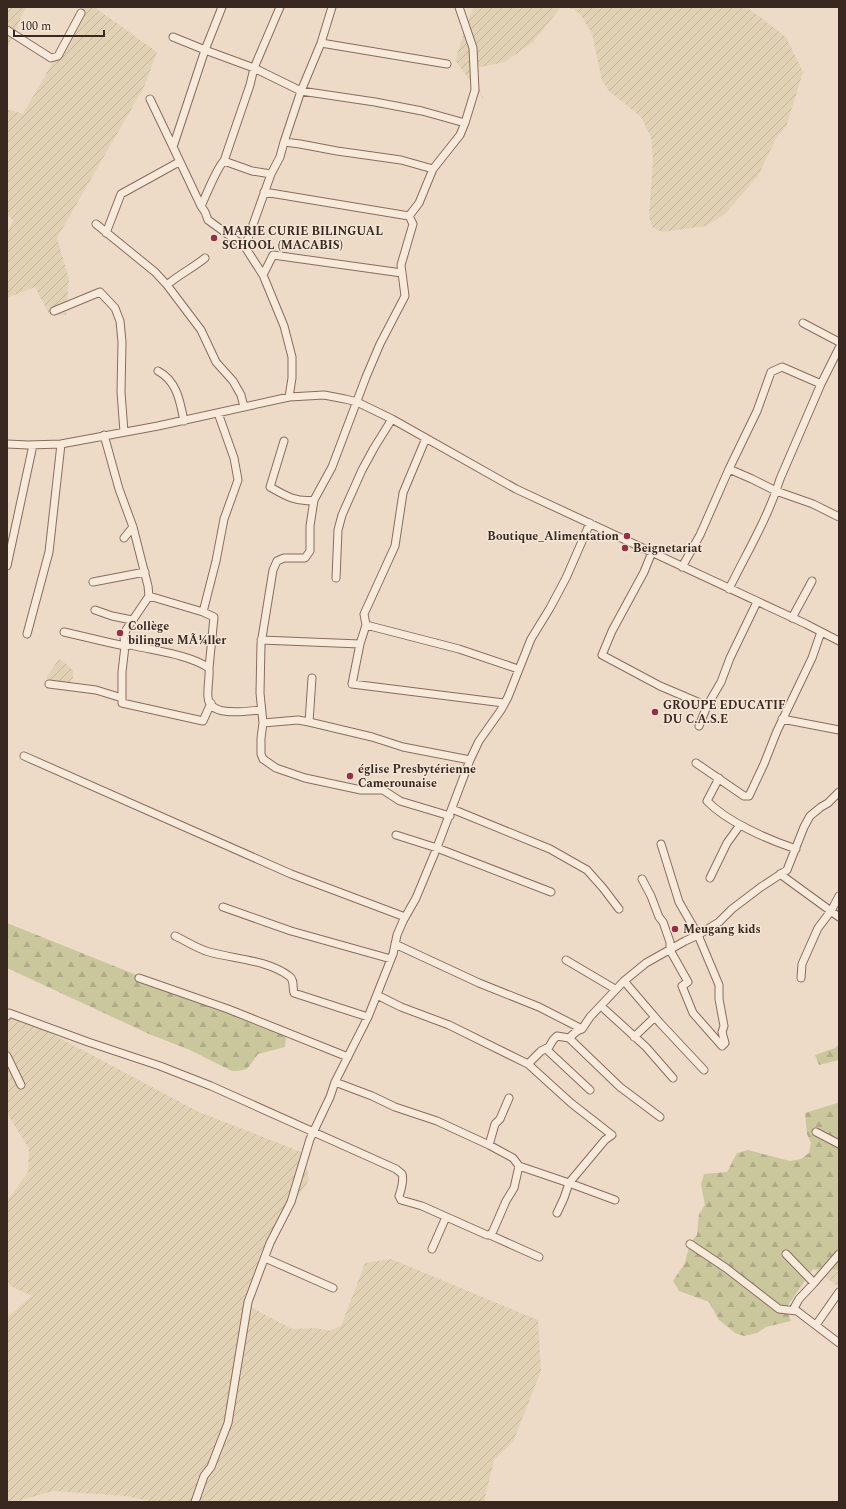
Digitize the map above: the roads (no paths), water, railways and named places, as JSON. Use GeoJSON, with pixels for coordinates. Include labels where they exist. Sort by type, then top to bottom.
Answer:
{"type":"FeatureCollection","features":[{"type":"Feature","properties":{"kind":"street"},"geometry":{"type":"LineString","coordinates":[[173,148],[205,50],[222,7]]}},
{"type":"Feature","properties":{"kind":"street"},"geometry":{"type":"LineString","coordinates":[[201,206],[220,165],[224,161],[250,85],[254,68],[280,7]]}},
{"type":"Feature","properties":{"kind":"street"},"geometry":{"type":"LineString","coordinates":[[245,247],[271,174],[280,158],[301,91],[321,43],[332,7]]}},
{"type":"Feature","properties":{"kind":"street"},"geometry":{"type":"LineString","coordinates":[[409,216],[419,203],[433,169],[460,135],[474,90],[473,48],[459,7]]}},
{"type":"Feature","properties":{"kind":"street"},"geometry":{"type":"LineString","coordinates":[[7,30],[51,58],[58,56],[81,14]]}},
{"type":"Feature","properties":{"kind":"street"},"geometry":{"type":"LineString","coordinates":[[173,37],[254,68],[301,91],[391,105],[465,122]]}},
{"type":"Feature","properties":{"kind":"street"},"geometry":{"type":"LineString","coordinates":[[321,43],[447,64]]}},
{"type":"Feature","properties":{"kind":"street"},"geometry":{"type":"LineString","coordinates":[[150,99],[208,220],[245,247],[263,275],[284,326],[292,357],[292,378],[289,398]]}},
{"type":"Feature","properties":{"kind":"street"},"geometry":{"type":"LineString","coordinates":[[284,142],[401,160],[433,169]]}},
{"type":"Feature","properties":{"kind":"street"},"geometry":{"type":"LineString","coordinates":[[224,161],[252,171],[271,174]]}},
{"type":"Feature","properties":{"kind":"street"},"geometry":{"type":"LineString","coordinates":[[106,233],[121,194],[179,162]]}},
{"type":"Feature","properties":{"kind":"street"},"geometry":{"type":"LineString","coordinates":[[264,192],[409,216]]}},
{"type":"Feature","properties":{"kind":"street"},"geometry":{"type":"LineString","coordinates":[[409,216],[413,224],[401,265],[405,296],[380,344],[332,467],[314,500],[310,526],[310,551],[305,558],[284,558],[277,561],[273,570],[261,640],[261,710],[263,723],[261,754],[266,762],[276,768],[305,778],[361,790],[383,790],[400,801],[450,816]]}},
{"type":"Feature","properties":{"kind":"street"},"geometry":{"type":"LineString","coordinates":[[96,224],[155,272],[167,285],[201,330],[216,362],[233,381],[242,395],[244,407]]}},
{"type":"Feature","properties":{"kind":"street"},"geometry":{"type":"LineString","coordinates":[[263,275],[273,255],[402,273]]}},
{"type":"Feature","properties":{"kind":"street"},"geometry":{"type":"LineString","coordinates":[[167,285],[176,277],[205,258]]}},
{"type":"Feature","properties":{"kind":"street"},"geometry":{"type":"LineString","coordinates":[[54,311],[100,292],[115,308],[120,322],[122,342],[121,392],[124,432]]}},
{"type":"Feature","properties":{"kind":"street"},"geometry":{"type":"LineString","coordinates":[[802,323],[839,342]]}},
{"type":"Feature","properties":{"kind":"street"},"geometry":{"type":"LineString","coordinates":[[729,589],[756,537],[821,384],[839,348]]}},
{"type":"Feature","properties":{"kind":"street"},"geometry":{"type":"LineString","coordinates":[[682,567],[700,535],[757,410],[771,372],[782,367],[821,384]]}},
{"type":"Feature","properties":{"kind":"street"},"geometry":{"type":"LineString","coordinates":[[158,371],[172,382],[178,395],[184,421]]}},
{"type":"Feature","properties":{"kind":"street"},"geometry":{"type":"LineString","coordinates":[[7,444],[61,444],[184,421],[289,398],[324,395],[335,396],[357,402],[392,419],[516,489],[822,632],[839,642]]}},
{"type":"Feature","properties":{"kind":"street"},"geometry":{"type":"LineString","coordinates":[[203,612],[216,561],[224,519],[238,480],[234,458],[218,413]]}},
{"type":"Feature","properties":{"kind":"street"},"geometry":{"type":"LineString","coordinates":[[336,578],[338,530],[342,515],[353,489],[374,448],[392,419]]}},
{"type":"Feature","properties":{"kind":"street"},"geometry":{"type":"LineString","coordinates":[[104,435],[121,494],[133,527],[148,586],[148,596],[126,630],[124,637],[125,646],[122,672],[122,703],[203,721],[211,703]]}},
{"type":"Feature","properties":{"kind":"street"},"geometry":{"type":"LineString","coordinates":[[426,438],[404,493],[395,546],[364,614],[366,625],[360,644],[352,684],[504,703]]}},
{"type":"Feature","properties":{"kind":"street"},"geometry":{"type":"LineString","coordinates":[[284,441],[270,487],[295,500],[306,502],[314,500]]}},
{"type":"Feature","properties":{"kind":"street"},"geometry":{"type":"LineString","coordinates":[[27,634],[49,552],[61,444]]}},
{"type":"Feature","properties":{"kind":"street"},"geometry":{"type":"LineString","coordinates":[[7,566],[33,445]]}},
{"type":"Feature","properties":{"kind":"street"},"geometry":{"type":"LineString","coordinates":[[729,469],[776,491],[812,504],[839,517]]}},
{"type":"Feature","properties":{"kind":"street"},"geometry":{"type":"LineString","coordinates":[[195,1502],[204,1476],[211,1467],[228,1424],[248,1302],[270,1242],[291,1202],[314,1131],[330,1097],[335,1082],[368,1017],[391,959],[405,917],[416,898],[437,848],[470,760],[479,741],[501,710],[514,684],[518,669],[531,639],[566,578],[590,523]]}},
{"type":"Feature","properties":{"kind":"street"},"geometry":{"type":"LineString","coordinates":[[124,538],[133,527]]}},
{"type":"Feature","properties":{"kind":"street"},"geometry":{"type":"LineString","coordinates":[[652,552],[644,572],[612,631],[602,655],[660,686],[707,706]]}},
{"type":"Feature","properties":{"kind":"street"},"geometry":{"type":"LineString","coordinates":[[93,582],[145,572]]}},
{"type":"Feature","properties":{"kind":"street"},"geometry":{"type":"LineString","coordinates":[[792,618],[812,581]]}},
{"type":"Feature","properties":{"kind":"street"},"geometry":{"type":"LineString","coordinates":[[148,596],[203,612],[214,617],[209,668],[208,698],[214,708],[222,711],[233,712],[261,710]]}},
{"type":"Feature","properties":{"kind":"street"},"geometry":{"type":"LineString","coordinates":[[699,726],[707,706],[720,682],[757,602]]}},
{"type":"Feature","properties":{"kind":"street"},"geometry":{"type":"LineString","coordinates":[[95,610],[112,616],[132,620]]}},
{"type":"Feature","properties":{"kind":"street"},"geometry":{"type":"LineString","coordinates":[[366,625],[459,649],[518,669]]}},
{"type":"Feature","properties":{"kind":"street"},"geometry":{"type":"LineString","coordinates":[[64,632],[125,646],[131,645],[170,653],[209,668]]}},
{"type":"Feature","properties":{"kind":"street"},"geometry":{"type":"LineString","coordinates":[[696,763],[744,796],[749,796],[782,719],[804,677],[822,632]]}},
{"type":"Feature","properties":{"kind":"street"},"geometry":{"type":"LineString","coordinates":[[261,640],[360,644]]}},
{"type":"Feature","properties":{"kind":"street"},"geometry":{"type":"LineString","coordinates":[[309,722],[312,678]]}},
{"type":"Feature","properties":{"kind":"street"},"geometry":{"type":"LineString","coordinates":[[49,684],[96,690],[122,698]]}},
{"type":"Feature","properties":{"kind":"street"},"geometry":{"type":"LineString","coordinates":[[782,719],[839,730]]}},
{"type":"Feature","properties":{"kind":"street"},"geometry":{"type":"LineString","coordinates":[[263,723],[298,720],[372,737],[403,747],[470,760]]}},
{"type":"Feature","properties":{"kind":"street"},"geometry":{"type":"LineString","coordinates":[[24,756],[292,874],[405,917]]}},
{"type":"Feature","properties":{"kind":"street"},"geometry":{"type":"LineString","coordinates":[[719,778],[707,801],[714,808],[740,825],[779,844],[796,850]]}},
{"type":"Feature","properties":{"kind":"street"},"geometry":{"type":"LineString","coordinates":[[569,1038],[576,1031],[582,1029],[590,1017],[624,980],[646,963],[685,941],[698,936],[787,870],[804,827],[810,816],[828,803],[839,792]]}},
{"type":"Feature","properties":{"kind":"street"},"geometry":{"type":"LineString","coordinates":[[452,809],[550,849],[587,870],[619,909]]}},
{"type":"Feature","properties":{"kind":"street"},"geometry":{"type":"LineString","coordinates":[[710,878],[727,843],[740,825]]}},
{"type":"Feature","properties":{"kind":"street"},"geometry":{"type":"LineString","coordinates":[[396,835],[437,848],[551,892]]}},
{"type":"Feature","properties":{"kind":"street"},"geometry":{"type":"LineString","coordinates":[[642,879],[651,896],[658,917],[663,922],[670,942],[670,950],[688,982],[682,986],[693,1013],[722,1046],[725,1043],[722,1032],[724,1026],[719,999],[719,987],[698,936],[679,902],[661,844]]}},
{"type":"Feature","properties":{"kind":"street"},"geometry":{"type":"LineString","coordinates":[[780,874],[839,917]]}},
{"type":"Feature","properties":{"kind":"street"},"geometry":{"type":"LineString","coordinates":[[801,978],[802,964],[818,928],[831,911],[839,896]]}},
{"type":"Feature","properties":{"kind":"street"},"geometry":{"type":"LineString","coordinates":[[223,907],[291,930],[391,959]]}},
{"type":"Feature","properties":{"kind":"street"},"geometry":{"type":"LineString","coordinates":[[175,936],[208,952],[258,963],[277,969],[290,976],[293,982],[294,993],[368,1017]]}},
{"type":"Feature","properties":{"kind":"street"},"geometry":{"type":"LineString","coordinates":[[395,944],[479,983],[539,1007],[582,1029]]}},
{"type":"Feature","properties":{"kind":"street"},"geometry":{"type":"LineString","coordinates":[[566,960],[615,989]]}},
{"type":"Feature","properties":{"kind":"street"},"geometry":{"type":"LineString","coordinates":[[139,978],[228,1009],[348,1057]]}},
{"type":"Feature","properties":{"kind":"street"},"geometry":{"type":"LineString","coordinates":[[624,980],[655,1017],[704,1070]]}},
{"type":"Feature","properties":{"kind":"street"},"geometry":{"type":"LineString","coordinates":[[377,995],[401,1007],[449,1025],[528,1064],[571,1103],[612,1135],[605,1140],[569,1183],[557,1213]]}},
{"type":"Feature","properties":{"kind":"street"},"geometry":{"type":"LineString","coordinates":[[601,1006],[646,1047],[673,1078]]}},
{"type":"Feature","properties":{"kind":"street"},"geometry":{"type":"LineString","coordinates":[[7,1016],[9,1013],[160,1066],[211,1086],[314,1131],[396,1169],[402,1176],[399,1196],[401,1200],[422,1206],[539,1257]]}},
{"type":"Feature","properties":{"kind":"street"},"geometry":{"type":"LineString","coordinates":[[634,1037],[655,1017]]}},
{"type":"Feature","properties":{"kind":"street"},"geometry":{"type":"LineString","coordinates":[[528,1064],[541,1051],[546,1049],[558,1036],[569,1038],[620,1087],[660,1117]]}},
{"type":"Feature","properties":{"kind":"street"},"geometry":{"type":"LineString","coordinates":[[546,1049],[590,1090]]}},
{"type":"Feature","properties":{"kind":"street"},"geometry":{"type":"LineString","coordinates":[[7,1056],[21,1085]]}},
{"type":"Feature","properties":{"kind":"street"},"geometry":{"type":"LineString","coordinates":[[335,1082],[372,1096],[391,1106],[437,1121],[513,1158],[519,1166],[614,1200]]}},
{"type":"Feature","properties":{"kind":"street"},"geometry":{"type":"LineString","coordinates":[[489,1145],[495,1124],[500,1119],[509,1098]]}},
{"type":"Feature","properties":{"kind":"street"},"geometry":{"type":"LineString","coordinates":[[816,1132],[839,1144]]}},
{"type":"Feature","properties":{"kind":"street"},"geometry":{"type":"LineString","coordinates":[[490,1235],[514,1188],[519,1166]]}},
{"type":"Feature","properties":{"kind":"street"},"geometry":{"type":"LineString","coordinates":[[432,1249],[446,1216]]}},
{"type":"Feature","properties":{"kind":"street"},"geometry":{"type":"LineString","coordinates":[[690,1244],[726,1268],[779,1309],[797,1311],[839,1343]]}},
{"type":"Feature","properties":{"kind":"street"},"geometry":{"type":"LineString","coordinates":[[786,1254],[814,1283]]}},
{"type":"Feature","properties":{"kind":"street"},"geometry":{"type":"LineString","coordinates":[[793,1310],[799,1298],[839,1254]]}},
{"type":"Feature","properties":{"kind":"street"},"geometry":{"type":"LineString","coordinates":[[264,1258],[333,1288]]}},
{"type":"Feature","properties":{"kind":"street"},"geometry":{"type":"LineString","coordinates":[[816,1325],[839,1292]]}},
{"type":"Feature","properties":{"kind":"place","name":"MARIE CURIE BILINGUAL SCHOOL (MACABIS)"},"geometry":{"type":"Point","coordinates":[214,238]}},
{"type":"Feature","properties":{"kind":"place","name":"Boutique_Alimentation"},"geometry":{"type":"Point","coordinates":[627,536]}},
{"type":"Feature","properties":{"kind":"place","name":"Beignetariat"},"geometry":{"type":"Point","coordinates":[625,548]}},
{"type":"Feature","properties":{"kind":"place","name":"Collège bilingue MÃ¼ller"},"geometry":{"type":"Point","coordinates":[120,633]}},
{"type":"Feature","properties":{"kind":"place","name":"GROUPE EDUCATIF DU C.A.S.E"},"geometry":{"type":"Point","coordinates":[655,712]}},
{"type":"Feature","properties":{"kind":"place","name":"église Presbytérienne Camerounaise"},"geometry":{"type":"Point","coordinates":[350,776]}},
{"type":"Feature","properties":{"kind":"place","name":"Meugang kids"},"geometry":{"type":"Point","coordinates":[675,929]}}]}
